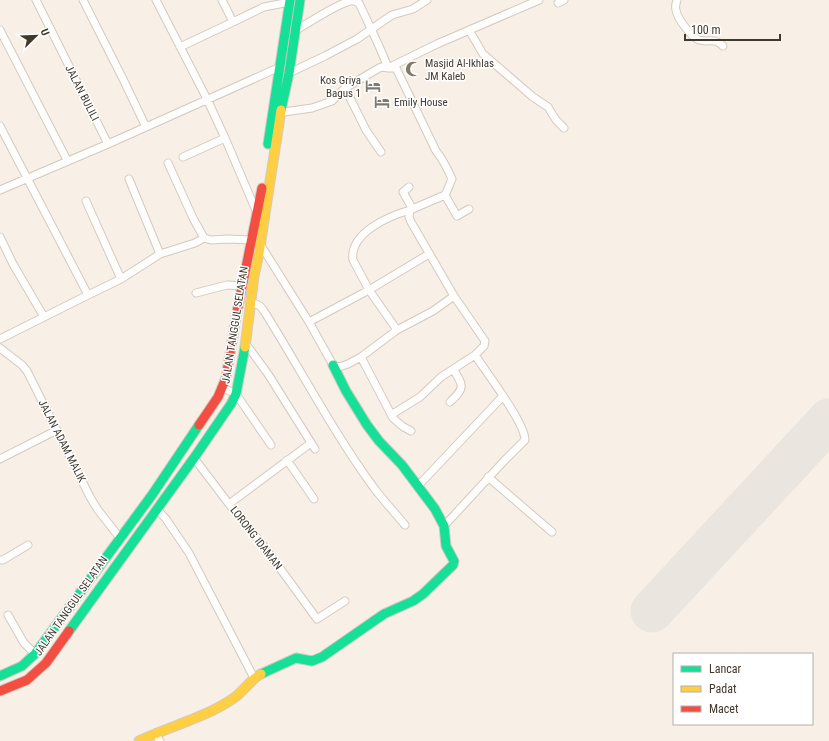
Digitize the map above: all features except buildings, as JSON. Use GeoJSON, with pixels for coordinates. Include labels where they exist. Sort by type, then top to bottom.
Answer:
{"type":"FeatureCollection","features":[{"type":"Feature","properties":{"kind":"street","name":"JALAN BULILI"},"geometry":{"type":"LineString","coordinates":[[36,0],[108,144]]}},
{"type":"Feature","properties":{"kind":"street"},"geometry":{"type":"LineString","coordinates":[[83,0],[146,127]]}},
{"type":"Feature","properties":{"kind":"street"},"geometry":{"type":"LineString","coordinates":[[156,0],[207,99],[258,215]]}},
{"type":"Feature","properties":{"kind":"street"},"geometry":{"type":"LineString","coordinates":[[222,0],[233,22]]}},
{"type":"Feature","properties":{"kind":"street","name":"JALAN TANGGUL SELATAN"},"geometry":{"type":"LineString","coordinates":[[0,691],[27,680],[46,663],[106,577],[194,458],[231,404],[236,394],[246,344],[248,320],[257,262],[258,215],[276,113],[289,73],[300,0]]}},
{"type":"Feature","properties":{"kind":"street"},"geometry":{"type":"LineString","coordinates":[[289,73],[325,56],[371,30],[392,16],[413,9],[427,0]]}},
{"type":"Feature","properties":{"kind":"street"},"geometry":{"type":"LineString","coordinates":[[388,68],[469,30],[539,0]]}},
{"type":"Feature","properties":{"kind":"street"},"geometry":{"type":"LineString","coordinates":[[677,0],[675,9],[680,20],[693,36],[698,40],[714,40],[723,46]]}},
{"type":"Feature","properties":{"kind":"street"},"geometry":{"type":"LineString","coordinates":[[180,47],[264,7],[289,1]]}},
{"type":"Feature","properties":{"kind":"street","name":"JALAN TANGGUL SELATAN"},"geometry":{"type":"LineString","coordinates":[[0,676],[22,666],[35,654],[152,495],[213,406],[223,388],[230,359],[236,318],[243,286],[257,246],[276,113],[280,67],[289,1]]}},
{"type":"Feature","properties":{"kind":"street"},"geometry":{"type":"LineString","coordinates":[[295,31],[335,8],[350,1],[355,1],[359,3],[380,47],[388,68]]}},
{"type":"Feature","properties":{"kind":"street"},"geometry":{"type":"LineString","coordinates":[[0,30],[67,160]]}},
{"type":"Feature","properties":{"kind":"street"},"geometry":{"type":"LineString","coordinates":[[469,30],[483,54],[533,97],[548,107],[556,120],[564,128]]}},
{"type":"Feature","properties":{"kind":"street"},"geometry":{"type":"LineString","coordinates":[[0,190],[67,160],[108,144],[280,67]]}},
{"type":"Feature","properties":{"kind":"street"},"geometry":{"type":"LineString","coordinates":[[276,113],[312,108],[332,101],[345,88],[381,67],[396,68],[436,152],[440,156],[452,179],[448,185],[445,195],[389,217],[366,230],[356,244],[353,260],[369,290],[397,330]]}},
{"type":"Feature","properties":{"kind":"street"},"geometry":{"type":"LineString","coordinates":[[345,88],[366,130],[381,152]]}},
{"type":"Feature","properties":{"kind":"street"},"geometry":{"type":"LineString","coordinates":[[0,126],[88,295]]}},
{"type":"Feature","properties":{"kind":"street"},"geometry":{"type":"LineString","coordinates":[[183,157],[225,138]]}},
{"type":"Feature","properties":{"kind":"street"},"geometry":{"type":"LineString","coordinates":[[168,163],[193,218],[204,238]]}},
{"type":"Feature","properties":{"kind":"street"},"geometry":{"type":"LineString","coordinates":[[129,179],[160,254]]}},
{"type":"Feature","properties":{"kind":"street"},"geometry":{"type":"LineString","coordinates":[[392,415],[420,397],[453,369],[475,355],[484,346],[485,341],[454,296],[411,222],[409,217],[411,209],[403,192],[408,187]]}},
{"type":"Feature","properties":{"kind":"street"},"geometry":{"type":"LineString","coordinates":[[445,195],[457,216],[469,209]]}},
{"type":"Feature","properties":{"kind":"street"},"geometry":{"type":"LineString","coordinates":[[86,201],[121,279]]}},
{"type":"Feature","properties":{"kind":"street"},"geometry":{"type":"LineString","coordinates":[[0,237],[13,264],[44,317]]}},
{"type":"Feature","properties":{"kind":"street"},"geometry":{"type":"LineString","coordinates":[[0,339],[121,279],[160,254],[195,243],[204,238],[211,240],[227,239],[257,246],[309,322],[346,391],[367,425],[379,441],[402,465],[435,510],[444,526],[446,546],[454,561],[453,565],[423,594],[413,601],[384,614],[318,660],[312,661],[296,658],[254,678],[234,698],[157,737],[138,741]]}},
{"type":"Feature","properties":{"kind":"street"},"geometry":{"type":"LineString","coordinates":[[309,322],[369,290],[429,254]]}},
{"type":"Feature","properties":{"kind":"street"},"geometry":{"type":"LineString","coordinates":[[196,293],[227,285],[243,286]]}},
{"type":"Feature","properties":{"kind":"street"},"geometry":{"type":"LineString","coordinates":[[333,365],[339,367],[361,357],[397,330],[432,311],[454,296]]}},
{"type":"Feature","properties":{"kind":"street"},"geometry":{"type":"LineString","coordinates":[[251,302],[260,306],[264,311],[374,489],[406,525]]}},
{"type":"Feature","properties":{"kind":"street"},"geometry":{"type":"LineString","coordinates":[[236,318],[248,320]]}},
{"type":"Feature","properties":{"kind":"street"},"geometry":{"type":"LineString","coordinates":[[229,504],[287,460],[313,446],[268,374],[246,344]]}},
{"type":"Feature","properties":{"kind":"street","name":"JALAN ADAM MALIK"},"geometry":{"type":"LineString","coordinates":[[0,348],[22,365],[26,371],[90,497],[112,530],[120,538]]}},
{"type":"Feature","properties":{"kind":"street"},"geometry":{"type":"LineString","coordinates":[[444,526],[488,477],[525,440],[523,430],[503,396],[475,355]]}},
{"type":"Feature","properties":{"kind":"street"},"geometry":{"type":"LineString","coordinates":[[361,357],[392,415],[402,426],[411,431]]}},
{"type":"Feature","properties":{"kind":"street"},"geometry":{"type":"LineString","coordinates":[[450,402],[460,393],[461,390],[460,380],[453,369]]}},
{"type":"Feature","properties":{"kind":"street"},"geometry":{"type":"LineString","coordinates":[[223,388],[236,394],[271,445]]}},
{"type":"Feature","properties":{"kind":"street"},"geometry":{"type":"LineString","coordinates":[[418,486],[503,396]]}},
{"type":"Feature","properties":{"kind":"street"},"geometry":{"type":"LineString","coordinates":[[0,459],[57,430]]}},
{"type":"Feature","properties":{"kind":"street","name":"LORONG IDAMAN"},"geometry":{"type":"LineString","coordinates":[[194,458],[229,504],[254,532],[317,619],[345,601]]}},
{"type":"Feature","properties":{"kind":"street"},"geometry":{"type":"LineString","coordinates":[[287,460],[314,499]]}},
{"type":"Feature","properties":{"kind":"street"},"geometry":{"type":"LineString","coordinates":[[488,477],[552,532]]}},
{"type":"Feature","properties":{"kind":"street"},"geometry":{"type":"LineString","coordinates":[[157,509],[166,519],[189,553],[254,678]]}},
{"type":"Feature","properties":{"kind":"street"},"geometry":{"type":"LineString","coordinates":[[0,560],[3,560],[28,545]]}},
{"type":"Feature","properties":{"kind":"street"},"geometry":{"type":"LineString","coordinates":[[8,615],[24,643],[35,654]]}},
{"type":"Feature","properties":{"kind":"runway"},"geometry":{"type":"LineString","coordinates":[[652,611],[829,420]]}},
{"type":"Feature","properties":{"kind":"traffic: fast"},"geometry":{"type":"LineString","coordinates":[[268,144],[290,0]]}},
{"type":"Feature","properties":{"kind":"traffic: fast"},"geometry":{"type":"LineString","coordinates":[[281,110],[289,73],[300,0]]}},
{"type":"Feature","properties":{"kind":"traffic: fast"},"geometry":{"type":"LineString","coordinates":[[69,631],[194,458],[231,404],[236,394],[245,347]]}},
{"type":"Feature","properties":{"kind":"traffic: fast"},"geometry":{"type":"LineString","coordinates":[[261,674],[296,658],[312,661],[322,657],[384,614],[413,601],[423,594],[453,565],[454,561],[446,546],[444,526],[435,509],[402,465],[379,441],[367,425],[346,391],[333,365]]}},
{"type":"Feature","properties":{"kind":"traffic: fast"},"geometry":{"type":"LineString","coordinates":[[0,676],[22,666],[35,654],[152,495],[199,425]]}},
{"type":"Feature","properties":{"kind":"traffic: slow"},"geometry":{"type":"LineString","coordinates":[[245,347],[254,276],[259,253],[281,110]]}},
{"type":"Feature","properties":{"kind":"traffic: slow"},"geometry":{"type":"LineString","coordinates":[[139,741],[223,705],[238,695],[261,674]]}},
{"type":"Feature","properties":{"kind":"traffic: jam"},"geometry":{"type":"LineString","coordinates":[[199,425],[218,397],[226,378],[236,317],[262,188]]}},
{"type":"Feature","properties":{"kind":"traffic: jam"},"geometry":{"type":"LineString","coordinates":[[0,691],[27,680],[46,663],[69,631]]}},
{"type":"Feature","properties":{"kind":"place","name":"Masjid Al-Ikhlas JM Kaleb"},"geometry":{"type":"Point","coordinates":[413,69]}},
{"type":"Feature","properties":{"kind":"place","name":"Kos Griya Bagus 1"},"geometry":{"type":"Point","coordinates":[373,86]}},
{"type":"Feature","properties":{"kind":"place","name":"Emily House"},"geometry":{"type":"Point","coordinates":[382,102]}}]}
